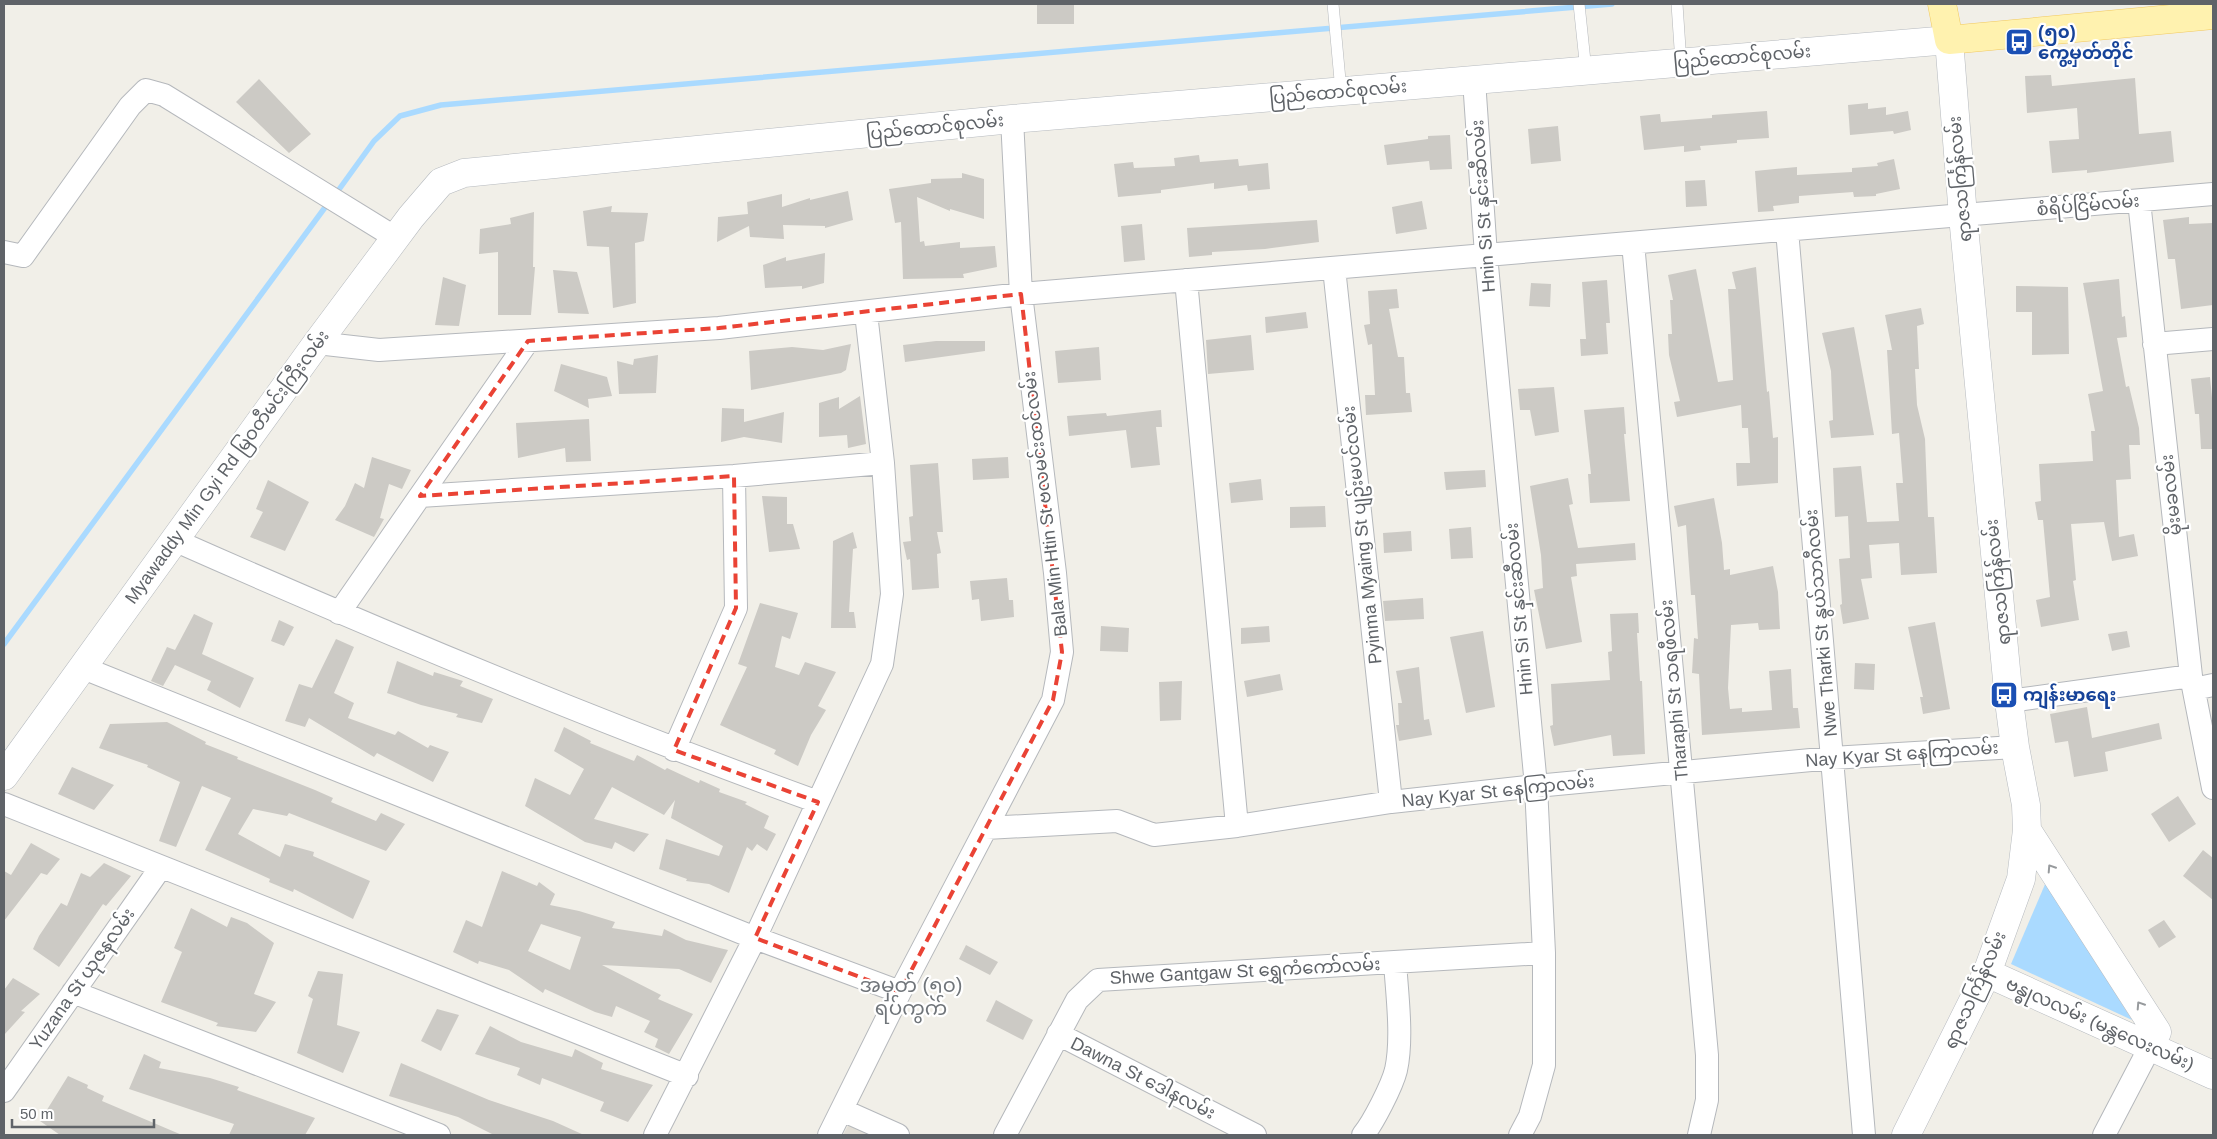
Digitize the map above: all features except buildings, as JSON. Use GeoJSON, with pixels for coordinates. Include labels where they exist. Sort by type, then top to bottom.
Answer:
{"type":"FeatureCollection","features":[{"type":"Feature","properties":{"kind":"main road","name":"ရာဇသင်္ကြန်လမ်း"},"geometry":{"type":"LineString","coordinates":[[1906,1135],[1987,973],[2021,879],[2027,830],[2026,806],[2015,747],[2010,701],[1963,216],[1949,40],[1942,4]]}},
{"type":"Feature","properties":{"kind":"main road","name":"ပြည်ထောင်စုလမ်း"},"geometry":{"type":"LineString","coordinates":[[464,173],[1012,119],[1949,40],[2166,12],[2213,15]]}},
{"type":"Feature","properties":{"kind":"main road","name":"Myawaddy Min Gyi Rd မြဝတီမင်းကြီးလမ်း"},"geometry":{"type":"LineString","coordinates":[[4,776],[317,343],[396,238],[442,182],[464,173]]}},
{"type":"Feature","properties":{"kind":"main road"},"geometry":{"type":"LineString","coordinates":[[2027,830],[2157,1032],[2150,1047]]}},
{"type":"Feature","properties":{"kind":"main road","name":"ဗန္ဓုလလမ်း (မန္တလေးလမ်း)"},"geometry":{"type":"LineString","coordinates":[[1987,973],[2213,1075]]}},
{"type":"Feature","properties":{"kind":"street","name":"Hnin Si St နှင်းဆီလမ်း"},"geometry":{"type":"LineString","coordinates":[[1474,80],[1486,256],[1536,786],[1544,953],[1544,1064],[1530,1116],[1520,1135]]}},
{"type":"Feature","properties":{"kind":"street"},"geometry":{"type":"LineString","coordinates":[[4,252],[23,256],[130,106],[146,90],[164,95],[396,238]]}},
{"type":"Feature","properties":{"kind":"street","name":"Bala Min Htin St ဗလမင်းထင်လမ်း"},"geometry":{"type":"LineString","coordinates":[[829,1135],[900,992],[1053,700],[1062,652],[1055,573],[1021,294],[1012,119]]}},
{"type":"Feature","properties":{"kind":"street","name":"စံရိပ်ငြိမ်လမ်း"},"geometry":{"type":"LineString","coordinates":[[317,343],[379,350],[719,328],[866,313],[1021,294],[2213,194]]}},
{"type":"Feature","properties":{"kind":"street","name":"မိုးမခလမ်း"},"geometry":{"type":"LineString","coordinates":[[2138,200],[2154,344],[2213,788]]}},
{"type":"Feature","properties":{"kind":"street","name":"Nwe Tharki St နွယ်သာဂီလမ်း"},"geometry":{"type":"LineString","coordinates":[[1787,230],[1864,1135]]}},
{"type":"Feature","properties":{"kind":"street","name":"Tharaphi St သရဖီလမ်း"},"geometry":{"type":"LineString","coordinates":[[1633,243],[1707,1055],[1707,1100],[1699,1135]]}},
{"type":"Feature","properties":{"kind":"street","name":"Pyinma Myaing St ပျဥ်းမပင်လမ်း"},"geometry":{"type":"LineString","coordinates":[[1334,268],[1391,802]]}},
{"type":"Feature","properties":{"kind":"street"},"geometry":{"type":"LineString","coordinates":[[1186,280],[1237,826]]}},
{"type":"Feature","properties":{"kind":"street"},"geometry":{"type":"LineString","coordinates":[[656,1135],[755,938],[882,664],[892,594],[883,463],[866,313]]}},
{"type":"Feature","properties":{"kind":"street"},"geometry":{"type":"LineString","coordinates":[[2154,344],[2213,339]]}},
{"type":"Feature","properties":{"kind":"street"},"geometry":{"type":"LineString","coordinates":[[340,613],[528,341]]}},
{"type":"Feature","properties":{"kind":"street"},"geometry":{"type":"LineString","coordinates":[[420,496],[734,476],[883,463]]}},
{"type":"Feature","properties":{"kind":"street"},"geometry":{"type":"LineString","coordinates":[[674,750],[736,608],[734,476]]}},
{"type":"Feature","properties":{"kind":"street"},"geometry":{"type":"LineString","coordinates":[[174,540],[340,613],[674,750],[818,802]]}},
{"type":"Feature","properties":{"kind":"street"},"geometry":{"type":"LineString","coordinates":[[81,667],[755,938],[900,992]]}},
{"type":"Feature","properties":{"kind":"street"},"geometry":{"type":"LineString","coordinates":[[2010,701],[2199,683]]}},
{"type":"Feature","properties":{"kind":"street","name":"Nay Kyar St နေကြာလမ်း"},"geometry":{"type":"LineString","coordinates":[[986,828],[1118,821],[1154,835],[1237,826],[1391,802],[1536,786],[1832,758],[2015,747]]}},
{"type":"Feature","properties":{"kind":"street"},"geometry":{"type":"LineString","coordinates":[[4,804],[687,1076]]}},
{"type":"Feature","properties":{"kind":"street","name":"Yuzana St ယုဇနလမ်း"},"geometry":{"type":"LineString","coordinates":[[4,1091],[161,867]]}},
{"type":"Feature","properties":{"kind":"street","name":"Shwe Gantgaw St ရွှေကံကော်လမ်း"},"geometry":{"type":"LineString","coordinates":[[1005,1135],[1077,1000],[1098,980],[1544,953]]}},
{"type":"Feature","properties":{"kind":"street"},"geometry":{"type":"LineString","coordinates":[[1363,1135],[1371,1125],[1396,1071],[1399,1014],[1395,962]]}},
{"type":"Feature","properties":{"kind":"street"},"geometry":{"type":"LineString","coordinates":[[73,992],[439,1135]]}},
{"type":"Feature","properties":{"kind":"street","name":"Dawna St ဒေါနလမ်း"},"geometry":{"type":"LineString","coordinates":[[1058,1034],[1255,1135]]}},
{"type":"Feature","properties":{"kind":"street"},"geometry":{"type":"LineString","coordinates":[[2104,1135],[2150,1047]]}},
{"type":"Feature","properties":{"kind":"street"},"geometry":{"type":"LineString","coordinates":[[842,1110],[898,1135]]}},
{"type":"Feature","properties":{"kind":"lane"},"geometry":{"type":"LineString","coordinates":[[1333,4],[1341,91]]}},
{"type":"Feature","properties":{"kind":"lane"},"geometry":{"type":"LineString","coordinates":[[1579,4],[1586,71]]}},
{"type":"Feature","properties":{"kind":"lane"},"geometry":{"type":"LineString","coordinates":[[1677,4],[1681,63]]}},
{"type":"Feature","properties":{"kind":"highlighted area"},"geometry":{"type":"Polygon","coordinates":[[[1021,294],[1062,652],[1053,700],[900,992],[755,938],[818,802],[674,750],[736,608],[734,476],[420,496],[528,341],[719,328],[1021,294]]]}},
{"type":"Feature","properties":{"kind":"shaded area"},"geometry":{"type":"Polygon","coordinates":[[[850,1122],[878,1135],[843,1135],[850,1122]]]}},
{"type":"Feature","properties":{"kind":"water"},"geometry":{"type":"Polygon","coordinates":[[[2046,882],[2132,1020],[2011,964],[2046,882]]]}},
{"type":"Feature","properties":{"kind":"waterway"},"geometry":{"type":"LineString","coordinates":[[335,195],[374,141],[400,116],[441,105],[1612,4]]}},
{"type":"Feature","properties":{"kind":"waterway"},"geometry":{"type":"LineString","coordinates":[[4,644],[329,202]]}},
{"type":"Feature","properties":{"kind":"place","name":"(၅၀) ကွေ့မှတ်တိုင်"},"geometry":{"type":"Point","coordinates":[2019,42]}},
{"type":"Feature","properties":{"kind":"place","name":"ကျန်းမာရေး"},"geometry":{"type":"Point","coordinates":[2004,695]}},
{"type":"Feature","properties":{"kind":"district","name":"အမှတ် (၅၀) ရပ်ကွက်"},"geometry":{"type":"Point","coordinates":[911,996]}}]}
